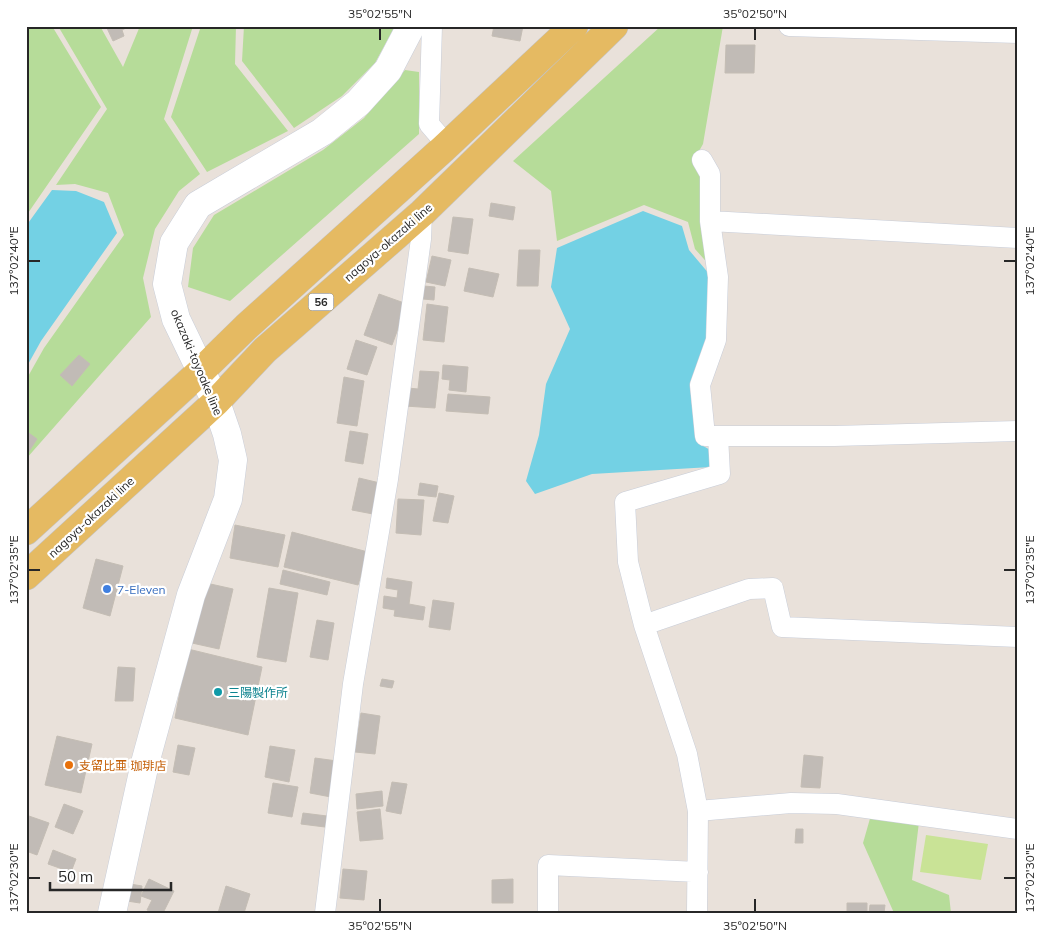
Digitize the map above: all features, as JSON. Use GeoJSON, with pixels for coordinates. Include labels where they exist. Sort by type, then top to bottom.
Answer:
{"type":"FeatureCollection","features":[{"type":"Feature","properties":{"kind":"main road","name":"okazaki-toyoake line"},"geometry":{"type":"LineString","coordinates":[[112,913],[146,763],[190,595],[228,499],[234,460],[216,402],[176,320],[167,284],[174,243],[198,205],[322,132],[358,103],[388,70],[411,26]]}},
{"type":"Feature","properties":{"kind":"main road","name":"56"},"geometry":{"type":"LineString","coordinates":[[26,531],[574,26]]}},
{"type":"Feature","properties":{"kind":"main road","name":"nagoya-okazaki line"},"geometry":{"type":"LineString","coordinates":[[26,576],[216,402],[264,350],[422,213],[614,26]]}},
{"type":"Feature","properties":{"kind":"street"},"geometry":{"type":"LineString","coordinates":[[432,26],[429,124],[447,145]]}},
{"type":"Feature","properties":{"kind":"street"},"geometry":{"type":"LineString","coordinates":[[789,26],[1018,33]]}},
{"type":"Feature","properties":{"kind":"street"},"geometry":{"type":"LineString","coordinates":[[388,70],[407,56],[421,56],[431,67]]}},
{"type":"Feature","properties":{"kind":"street"},"geometry":{"type":"LineString","coordinates":[[702,160],[710,174],[710,221],[718,277],[716,340],[700,385],[705,436],[834,436],[1018,431]]}},
{"type":"Feature","properties":{"kind":"street"},"geometry":{"type":"LineString","coordinates":[[324,913],[353,684],[388,479],[421,239],[422,213]]}},
{"type":"Feature","properties":{"kind":"street"},"geometry":{"type":"LineString","coordinates":[[710,221],[1018,238]]}},
{"type":"Feature","properties":{"kind":"street"},"geometry":{"type":"LineString","coordinates":[[697,913],[698,811],[687,754],[644,624],[628,562],[625,502],[720,474],[718,436]]}},
{"type":"Feature","properties":{"kind":"street"},"geometry":{"type":"LineString","coordinates":[[644,624],[749,588],[773,588],[782,627],[1018,637]]}},
{"type":"Feature","properties":{"kind":"street"},"geometry":{"type":"LineString","coordinates":[[698,811],[791,804],[837,804],[1018,829]]}},
{"type":"Feature","properties":{"kind":"street"},"geometry":{"type":"LineString","coordinates":[[548,913],[548,864],[698,872]]}},
{"type":"Feature","properties":{"kind":"green space"},"geometry":{"type":"Polygon","coordinates":[[[26,26],[52,26],[101,107],[26,216],[26,26]]]}},
{"type":"Feature","properties":{"kind":"green space"},"geometry":{"type":"Polygon","coordinates":[[[58,26],[100,26],[123,67],[140,26],[193,26],[164,119],[200,174],[179,191],[155,229],[143,278],[151,317],[26,459],[26,380],[44,348],[124,235],[108,193],[75,184],[56,185],[107,109],[58,26]]]}},
{"type":"Feature","properties":{"kind":"green space"},"geometry":{"type":"Polygon","coordinates":[[[201,26],[236,26],[235,64],[288,131],[207,172],[171,117],[201,26]]]}},
{"type":"Feature","properties":{"kind":"green space"},"geometry":{"type":"Polygon","coordinates":[[[244,26],[395,26],[375,63],[342,96],[294,128],[242,61],[244,26]]]}},
{"type":"Feature","properties":{"kind":"green space"},"geometry":{"type":"Polygon","coordinates":[[[661,26],[723,26],[703,144],[694,160],[703,176],[712,268],[695,249],[688,222],[644,205],[557,241],[551,191],[513,161],[661,26]]]}},
{"type":"Feature","properties":{"kind":"green space"},"geometry":{"type":"Polygon","coordinates":[[[405,70],[419,72],[419,134],[230,301],[188,287],[193,248],[214,215],[323,150],[364,118],[405,70]]]}},
{"type":"Feature","properties":{"kind":"green space"},"geometry":{"type":"Polygon","coordinates":[[[871,815],[919,822],[912,880],[949,895],[951,913],[894,913],[863,843],[871,815]]]}},
{"type":"Feature","properties":{"kind":"green space"},"geometry":{"type":"Polygon","coordinates":[[[926,835],[988,844],[981,880],[920,872],[926,835]]]}},
{"type":"Feature","properties":{"kind":"water"},"geometry":{"type":"Polygon","coordinates":[[[52,190],[76,191],[104,202],[117,233],[41,341],[26,368],[26,226],[52,190]]]}},
{"type":"Feature","properties":{"kind":"water"},"geometry":{"type":"Polygon","coordinates":[[[643,211],[682,226],[689,250],[710,275],[708,338],[698,443],[712,451],[711,467],[592,474],[535,494],[526,481],[539,435],[546,384],[570,329],[551,287],[557,248],[643,211]]]}},
{"type":"Feature","properties":{"kind":"building"},"geometry":{"type":"Polygon","coordinates":[[[106,26],[130,26],[122,30],[124,36],[113,41],[106,26]]]}},
{"type":"Feature","properties":{"kind":"building"},"geometry":{"type":"Polygon","coordinates":[[[494,26],[523,26],[520,41],[492,36],[494,26]]]}},
{"type":"Feature","properties":{"kind":"building"},"geometry":{"type":"Polygon","coordinates":[[[726,45],[755,45],[754,73],[725,73],[726,45]]]}},
{"type":"Feature","properties":{"kind":"building"},"geometry":{"type":"Polygon","coordinates":[[[491,203],[515,207],[513,220],[489,216],[491,203]]]}},
{"type":"Feature","properties":{"kind":"building"},"geometry":{"type":"Polygon","coordinates":[[[453,217],[473,219],[468,254],[448,251],[453,217]]]}},
{"type":"Feature","properties":{"kind":"building"},"geometry":{"type":"Polygon","coordinates":[[[519,250],[540,250],[538,286],[517,286],[519,250]]]}},
{"type":"Feature","properties":{"kind":"building"},"geometry":{"type":"Polygon","coordinates":[[[432,256],[451,260],[445,286],[426,282],[432,256]]]}},
{"type":"Feature","properties":{"kind":"building"},"geometry":{"type":"Polygon","coordinates":[[[469,268],[499,274],[493,297],[464,291],[469,268]]]}},
{"type":"Feature","properties":{"kind":"building"},"geometry":{"type":"Polygon","coordinates":[[[424,286],[435,287],[434,300],[423,299],[424,286]]]}},
{"type":"Feature","properties":{"kind":"building"},"geometry":{"type":"Polygon","coordinates":[[[379,294],[407,304],[392,345],[364,335],[379,294]]]}},
{"type":"Feature","properties":{"kind":"building"},"geometry":{"type":"Polygon","coordinates":[[[427,304],[448,307],[444,342],[423,340],[427,304]]]}},
{"type":"Feature","properties":{"kind":"building"},"geometry":{"type":"Polygon","coordinates":[[[356,340],[377,347],[367,375],[347,369],[356,340]]]}},
{"type":"Feature","properties":{"kind":"building"},"geometry":{"type":"Polygon","coordinates":[[[79,355],[90,364],[72,386],[60,375],[79,355]]]}},
{"type":"Feature","properties":{"kind":"building"},"geometry":{"type":"Polygon","coordinates":[[[443,365],[468,367],[466,392],[449,390],[450,380],[442,379],[443,365]]]}},
{"type":"Feature","properties":{"kind":"building"},"geometry":{"type":"Polygon","coordinates":[[[420,371],[439,372],[435,408],[405,406],[408,388],[418,389],[420,371]]]}},
{"type":"Feature","properties":{"kind":"building"},"geometry":{"type":"Polygon","coordinates":[[[344,377],[364,381],[357,426],[337,423],[344,377]]]}},
{"type":"Feature","properties":{"kind":"building"},"geometry":{"type":"Polygon","coordinates":[[[448,394],[490,397],[488,414],[446,411],[448,394]]]}},
{"type":"Feature","properties":{"kind":"building"},"geometry":{"type":"Polygon","coordinates":[[[26,431],[37,439],[26,456],[26,431]]]}},
{"type":"Feature","properties":{"kind":"building"},"geometry":{"type":"Polygon","coordinates":[[[350,431],[368,434],[363,464],[345,461],[350,431]]]}},
{"type":"Feature","properties":{"kind":"building"},"geometry":{"type":"Polygon","coordinates":[[[359,478],[380,483],[373,514],[352,510],[359,478]]]}},
{"type":"Feature","properties":{"kind":"building"},"geometry":{"type":"Polygon","coordinates":[[[420,483],[438,486],[436,497],[418,495],[420,483]]]}},
{"type":"Feature","properties":{"kind":"building"},"geometry":{"type":"Polygon","coordinates":[[[439,493],[454,496],[448,523],[433,521],[439,493]]]}},
{"type":"Feature","properties":{"kind":"building"},"geometry":{"type":"Polygon","coordinates":[[[398,499],[424,500],[421,535],[396,533],[398,499]]]}},
{"type":"Feature","properties":{"kind":"building"},"geometry":{"type":"Polygon","coordinates":[[[235,525],[285,535],[278,567],[230,558],[235,525]]]}},
{"type":"Feature","properties":{"kind":"building"},"geometry":{"type":"Polygon","coordinates":[[[292,532],[368,552],[358,585],[284,567],[292,532]]]}},
{"type":"Feature","properties":{"kind":"building"},"geometry":{"type":"Polygon","coordinates":[[[96,559],[123,566],[110,616],[83,608],[96,559]]]}},
{"type":"Feature","properties":{"kind":"building"},"geometry":{"type":"Polygon","coordinates":[[[283,570],[330,582],[327,595],[280,584],[283,570]]]}},
{"type":"Feature","properties":{"kind":"building"},"geometry":{"type":"Polygon","coordinates":[[[387,578],[412,582],[409,604],[425,607],[423,620],[394,616],[395,610],[383,608],[384,596],[397,598],[398,590],[386,588],[387,578]]]}},
{"type":"Feature","properties":{"kind":"building"},"geometry":{"type":"Polygon","coordinates":[[[206,583],[233,589],[219,649],[192,643],[206,583]]]}},
{"type":"Feature","properties":{"kind":"building"},"geometry":{"type":"Polygon","coordinates":[[[269,588],[298,593],[286,662],[257,657],[269,588]]]}},
{"type":"Feature","properties":{"kind":"building"},"geometry":{"type":"Polygon","coordinates":[[[433,600],[454,603],[450,630],[429,627],[433,600]]]}},
{"type":"Feature","properties":{"kind":"building"},"geometry":{"type":"Polygon","coordinates":[[[317,620],[334,623],[328,660],[310,657],[317,620]]]}},
{"type":"Feature","properties":{"kind":"building","name":"三陽製作所"},"geometry":{"type":"Polygon","coordinates":[[[188,649],[262,667],[248,735],[175,718],[188,649]]]}},
{"type":"Feature","properties":{"kind":"building"},"geometry":{"type":"Polygon","coordinates":[[[118,667],[135,668],[133,701],[115,701],[118,667]]]}},
{"type":"Feature","properties":{"kind":"building"},"geometry":{"type":"Polygon","coordinates":[[[382,679],[394,681],[392,688],[380,686],[382,679]]]}},
{"type":"Feature","properties":{"kind":"building"},"geometry":{"type":"Polygon","coordinates":[[[361,713],[380,716],[375,754],[355,752],[361,713]]]}},
{"type":"Feature","properties":{"kind":"building"},"geometry":{"type":"Polygon","coordinates":[[[57,736],[92,744],[81,793],[45,785],[57,736]]]}},
{"type":"Feature","properties":{"kind":"building"},"geometry":{"type":"Polygon","coordinates":[[[178,745],[195,748],[189,775],[173,772],[178,745]]]}},
{"type":"Feature","properties":{"kind":"building"},"geometry":{"type":"Polygon","coordinates":[[[270,746],[295,750],[289,782],[265,777],[270,746]]]}},
{"type":"Feature","properties":{"kind":"building"},"geometry":{"type":"Polygon","coordinates":[[[804,755],[823,757],[820,788],[801,787],[804,755]]]}},
{"type":"Feature","properties":{"kind":"building"},"geometry":{"type":"Polygon","coordinates":[[[315,758],[337,761],[331,797],[310,793],[315,758]]]}},
{"type":"Feature","properties":{"kind":"building"},"geometry":{"type":"Polygon","coordinates":[[[392,782],[407,784],[401,814],[386,811],[392,782]]]}},
{"type":"Feature","properties":{"kind":"building"},"geometry":{"type":"Polygon","coordinates":[[[273,783],[298,787],[292,817],[268,813],[273,783]]]}},
{"type":"Feature","properties":{"kind":"building"},"geometry":{"type":"Polygon","coordinates":[[[382,791],[383,806],[357,809],[356,794],[382,791]]]}},
{"type":"Feature","properties":{"kind":"building"},"geometry":{"type":"Polygon","coordinates":[[[64,804],[83,811],[73,834],[55,827],[64,804]]]}},
{"type":"Feature","properties":{"kind":"building"},"geometry":{"type":"Polygon","coordinates":[[[380,809],[383,839],[360,841],[357,812],[380,809]]]}},
{"type":"Feature","properties":{"kind":"building"},"geometry":{"type":"Polygon","coordinates":[[[303,813],[327,816],[325,827],[301,824],[303,813]]]}},
{"type":"Feature","properties":{"kind":"building"},"geometry":{"type":"Polygon","coordinates":[[[26,815],[49,823],[37,855],[26,851],[26,815]]]}},
{"type":"Feature","properties":{"kind":"building"},"geometry":{"type":"Polygon","coordinates":[[[796,829],[803,829],[803,843],[795,843],[796,829]]]}},
{"type":"Feature","properties":{"kind":"building"},"geometry":{"type":"Polygon","coordinates":[[[53,850],[76,859],[71,872],[48,864],[53,850]]]}},
{"type":"Feature","properties":{"kind":"building"},"geometry":{"type":"Polygon","coordinates":[[[343,869],[367,871],[364,900],[340,898],[343,869]]]}},
{"type":"Feature","properties":{"kind":"building"},"geometry":{"type":"Polygon","coordinates":[[[149,879],[174,891],[163,913],[154,913],[147,910],[152,900],[141,896],[149,879]]]}},
{"type":"Feature","properties":{"kind":"building"},"geometry":{"type":"Polygon","coordinates":[[[513,879],[513,903],[492,903],[492,880],[513,879]]]}},
{"type":"Feature","properties":{"kind":"building"},"geometry":{"type":"Polygon","coordinates":[[[130,884],[142,886],[140,903],[127,901],[130,884]]]}},
{"type":"Feature","properties":{"kind":"building"},"geometry":{"type":"Polygon","coordinates":[[[226,886],[250,894],[244,913],[218,913],[226,886]]]}},
{"type":"Feature","properties":{"kind":"building"},"geometry":{"type":"Polygon","coordinates":[[[847,903],[867,903],[867,913],[847,913],[847,903]]]}},
{"type":"Feature","properties":{"kind":"building"},"geometry":{"type":"Polygon","coordinates":[[[870,905],[885,905],[884,913],[869,913],[870,905]]]}},
{"type":"Feature","properties":{"kind":"place","name":"7-Eleven"},"geometry":{"type":"Point","coordinates":[107,589]}},
{"type":"Feature","properties":{"kind":"place","name":"三陽製作所"},"geometry":{"type":"Point","coordinates":[218,692]}},
{"type":"Feature","properties":{"kind":"place","name":"支留比亜 珈琲店"},"geometry":{"type":"Point","coordinates":[69,765]}}]}
